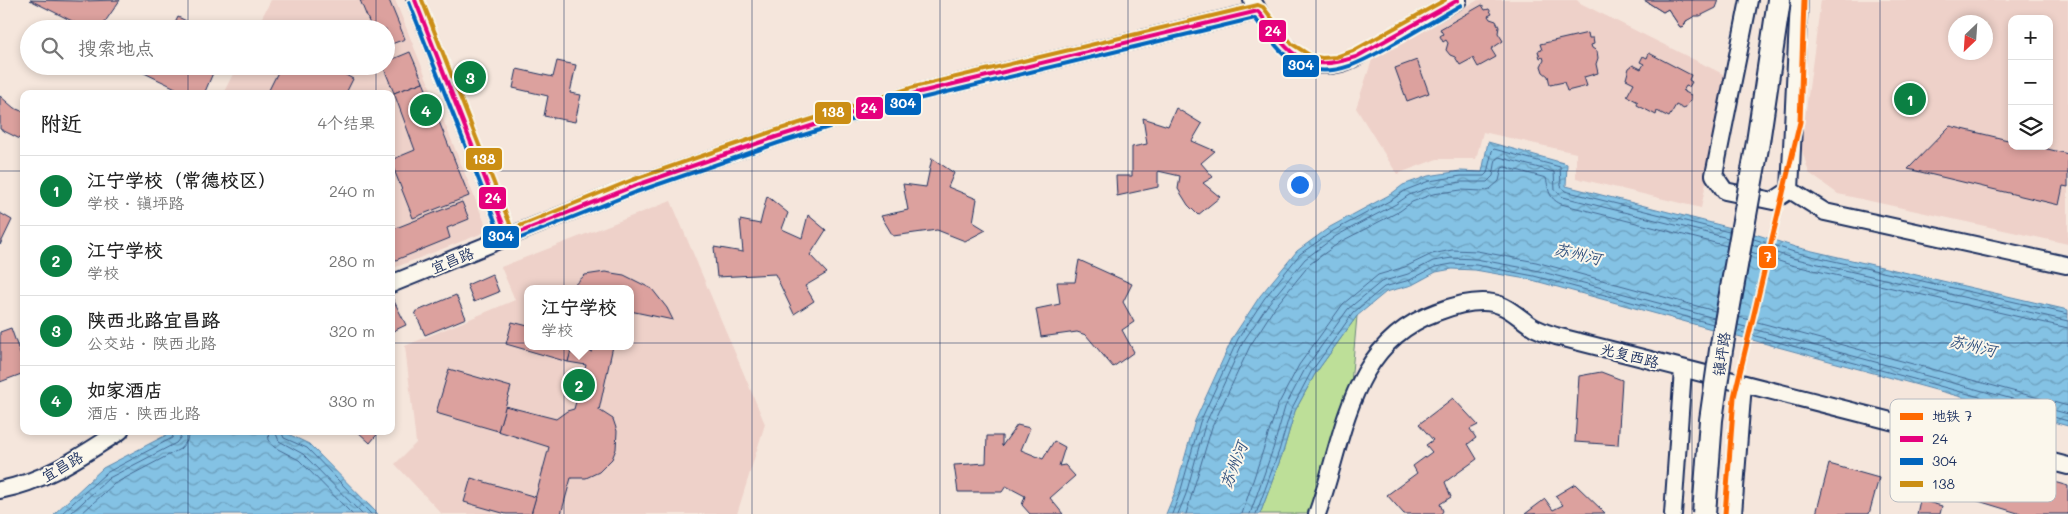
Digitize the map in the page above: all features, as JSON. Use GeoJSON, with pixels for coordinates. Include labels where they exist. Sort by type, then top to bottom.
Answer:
{"type":"FeatureCollection","features":[{"type":"Feature","properties":{"kind":"main road","name":"镇坪路"},"geometry":{"type":"LineString","coordinates":[[1704,514],[1711,420],[1721,350],[1758,142],[1779,0]]}},
{"type":"Feature","properties":{"kind":"street"},"geometry":{"type":"LineString","coordinates":[[415,0],[508,237]]}},
{"type":"Feature","properties":{"kind":"street","name":"宜昌路"},"geometry":{"type":"LineString","coordinates":[[395,282],[634,186],[776,137],[916,92],[1255,5],[1284,45],[1300,60],[1317,65],[1338,64],[1373,48],[1458,0]]}},
{"type":"Feature","properties":{"kind":"street"},"geometry":{"type":"LineString","coordinates":[[1749,0],[1714,175],[1725,191],[1773,202],[1790,190]]}},
{"type":"Feature","properties":{"kind":"street"},"geometry":{"type":"LineString","coordinates":[[1790,190],[1799,0]]}},
{"type":"Feature","properties":{"kind":"street"},"geometry":{"type":"LineString","coordinates":[[1790,190],[1825,212],[2066,265]]}},
{"type":"Feature","properties":{"kind":"street","name":"光复西路"},"geometry":{"type":"LineString","coordinates":[[1317,514],[1351,405],[1362,376],[1376,354],[1400,331],[1427,315],[1456,305],[1493,303],[1508,309],[1536,328],[1556,336],[1890,421]]}},
{"type":"Feature","properties":{"kind":"street"},"geometry":{"type":"LineString","coordinates":[[1673,514],[1683,369]]}},
{"type":"Feature","properties":{"kind":"street"},"geometry":{"type":"LineString","coordinates":[[1733,514],[1743,384]]}},
{"type":"Feature","properties":{"kind":"street","name":"宜昌路"},"geometry":{"type":"LineString","coordinates":[[0,490],[32,483],[56,472],[114,435]]}},
{"type":"Feature","properties":{"kind":"shaded area"},"geometry":{"type":"Polygon","coordinates":[[[271,0],[395,0],[488,231],[395,267],[395,90],[225,90],[232,75],[395,75],[395,20],[261,20],[271,0]]]}},
{"type":"Feature","properties":{"kind":"shaded area"},"geometry":{"type":"Polygon","coordinates":[[[1478,0],[1577,0],[1727,76],[1701,208],[1576,178],[1576,153],[1483,132],[1476,159],[1437,159],[1397,174],[1356,108],[1372,60],[1478,0]]]}},
{"type":"Feature","properties":{"kind":"shaded area"},"geometry":{"type":"Polygon","coordinates":[[[1821,0],[2068,0],[2068,244],[1838,194],[1809,173],[1801,147],[1821,0]]]}},
{"type":"Feature","properties":{"kind":"shaded area"},"geometry":{"type":"Polygon","coordinates":[[[671,201],[765,424],[737,514],[442,514],[395,464],[416,443],[405,346],[515,300],[501,267],[671,201]]]}},
{"type":"Feature","properties":{"kind":"green space"},"geometry":{"type":"Polygon","coordinates":[[[1357,316],[1349,406],[1309,514],[1260,514],[1283,452],[1295,411],[1315,374],[1357,316]]]}},
{"type":"Feature","properties":{"kind":"water","name":"苏州河"},"geometry":{"type":"Polygon","coordinates":[[[1488,142],[1567,164],[1566,186],[1755,234],[1795,247],[2068,310],[2068,426],[2056,423],[2056,399],[1969,399],[1532,280],[1475,270],[1452,269],[1436,272],[1412,285],[1386,292],[1357,316],[1315,374],[1295,411],[1283,452],[1260,514],[1166,514],[1175,492],[1195,421],[1233,337],[1260,296],[1297,251],[1330,227],[1391,194],[1403,185],[1428,176],[1460,171],[1482,172],[1488,142]]]}},
{"type":"Feature","properties":{"kind":"water"},"geometry":{"type":"Polygon","coordinates":[[[166,435],[290,435],[309,444],[378,514],[54,514],[103,468],[166,435]]]}},
{"type":"Feature","properties":{"kind":"building"},"geometry":{"type":"Polygon","coordinates":[[[30,0],[120,0],[106,20],[70,20],[30,0]]]}},
{"type":"Feature","properties":{"kind":"building"},"geometry":{"type":"Polygon","coordinates":[[[360,0],[389,0],[405,39],[395,43],[395,20],[368,20],[360,0]]]}},
{"type":"Feature","properties":{"kind":"building"},"geometry":{"type":"Polygon","coordinates":[[[1644,0],[1694,0],[1701,11],[1686,21],[1684,26],[1680,27],[1668,9],[1663,12],[1644,0]]]}},
{"type":"Feature","properties":{"kind":"building"},"geometry":{"type":"Polygon","coordinates":[[[1644,0],[1719,0],[1716,8],[1700,16],[1695,16],[1686,21],[1684,26],[1680,27],[1668,9],[1663,12],[1644,0]]]}},
{"type":"Feature","properties":{"kind":"building"},"geometry":{"type":"Polygon","coordinates":[[[1482,5],[1485,10],[1489,9],[1492,14],[1488,16],[1496,21],[1499,27],[1498,33],[1503,41],[1491,49],[1496,57],[1478,67],[1473,58],[1460,65],[1455,57],[1446,50],[1448,43],[1446,40],[1443,42],[1440,36],[1443,34],[1440,29],[1482,5]]]}},
{"type":"Feature","properties":{"kind":"building"},"geometry":{"type":"Polygon","coordinates":[[[1588,33],[1589,38],[1593,38],[1594,44],[1591,45],[1592,48],[1597,51],[1598,58],[1596,64],[1598,73],[1584,77],[1587,86],[1567,91],[1564,82],[1550,85],[1548,76],[1543,72],[1541,66],[1544,60],[1543,57],[1540,58],[1538,51],[1542,50],[1540,44],[1588,33]]]}},
{"type":"Feature","properties":{"kind":"building"},"geometry":{"type":"Polygon","coordinates":[[[410,52],[423,82],[395,93],[387,75],[395,75],[395,58],[410,52]]]}},
{"type":"Feature","properties":{"kind":"building"},"geometry":{"type":"Polygon","coordinates":[[[1649,53],[1691,75],[1689,80],[1692,82],[1683,91],[1691,95],[1691,100],[1684,109],[1676,105],[1669,117],[1657,111],[1656,115],[1637,105],[1638,102],[1627,96],[1634,83],[1626,79],[1629,68],[1633,65],[1641,69],[1644,64],[1640,62],[1643,56],[1647,58],[1649,53]]]}},
{"type":"Feature","properties":{"kind":"building"},"geometry":{"type":"Polygon","coordinates":[[[1417,60],[1429,93],[1407,101],[1395,68],[1417,60]]]}},
{"type":"Feature","properties":{"kind":"building"},"geometry":{"type":"Polygon","coordinates":[[[557,61],[576,65],[570,93],[581,95],[575,122],[544,116],[548,96],[513,88],[517,69],[553,77],[557,61]]]}},
{"type":"Feature","properties":{"kind":"building"},"geometry":{"type":"Polygon","coordinates":[[[148,75],[212,75],[206,90],[180,90],[148,75]]]}},
{"type":"Feature","properties":{"kind":"building"},"geometry":{"type":"Polygon","coordinates":[[[276,75],[346,75],[353,79],[348,90],[269,90],[276,75]]]}},
{"type":"Feature","properties":{"kind":"building"},"geometry":{"type":"Polygon","coordinates":[[[423,82],[469,196],[413,218],[395,172],[395,158],[415,150],[395,93],[423,82]]]}},
{"type":"Feature","properties":{"kind":"building"},"geometry":{"type":"Polygon","coordinates":[[[0,96],[14,108],[20,110],[20,139],[0,129],[0,96]]]}},
{"type":"Feature","properties":{"kind":"building"},"geometry":{"type":"Polygon","coordinates":[[[1176,108],[1202,124],[1192,141],[1215,151],[1201,163],[1213,177],[1203,183],[1220,197],[1198,215],[1188,205],[1178,189],[1180,176],[1158,171],[1158,187],[1117,196],[1116,176],[1132,176],[1132,147],[1147,144],[1143,118],[1168,126],[1176,108]]]}},
{"type":"Feature","properties":{"kind":"building"},"geometry":{"type":"Polygon","coordinates":[[[1950,126],[2008,140],[2008,150],[2052,150],[2068,154],[2068,187],[2063,186],[2059,205],[1908,169],[1950,126]]]}},
{"type":"Feature","properties":{"kind":"building"},"geometry":{"type":"Polygon","coordinates":[[[932,158],[954,173],[948,187],[977,199],[973,222],[986,230],[965,241],[937,230],[893,236],[881,216],[908,210],[903,184],[926,187],[932,158]]]}},
{"type":"Feature","properties":{"kind":"building"},"geometry":{"type":"Polygon","coordinates":[[[767,196],[788,213],[782,229],[802,238],[808,215],[826,230],[810,255],[827,273],[805,286],[814,301],[794,314],[775,274],[717,277],[714,247],[743,252],[740,220],[760,224],[767,196]]]}},
{"type":"Feature","properties":{"kind":"building"},"geometry":{"type":"Polygon","coordinates":[[[462,202],[469,219],[447,228],[450,238],[395,260],[395,228],[462,202]]]}},
{"type":"Feature","properties":{"kind":"building"},"geometry":{"type":"Polygon","coordinates":[[[0,213],[12,220],[0,245],[0,213]]]}},
{"type":"Feature","properties":{"kind":"building"},"geometry":{"type":"Polygon","coordinates":[[[1079,260],[1132,284],[1123,302],[1134,322],[1122,330],[1134,352],[1113,367],[1086,335],[1077,332],[1041,337],[1036,309],[1060,304],[1057,282],[1075,282],[1079,260]]]}},
{"type":"Feature","properties":{"kind":"building"},"geometry":{"type":"Polygon","coordinates":[[[605,272],[624,275],[652,289],[667,308],[673,320],[634,312],[634,285],[574,285],[585,275],[605,272]]]}},
{"type":"Feature","properties":{"kind":"building"},"geometry":{"type":"Polygon","coordinates":[[[492,274],[499,292],[474,302],[467,285],[492,274]]]}},
{"type":"Feature","properties":{"kind":"building"},"geometry":{"type":"Polygon","coordinates":[[[456,295],[466,318],[425,335],[415,312],[456,295]]]}},
{"type":"Feature","properties":{"kind":"building"},"geometry":{"type":"Polygon","coordinates":[[[395,303],[406,325],[395,330],[395,303]]]}},
{"type":"Feature","properties":{"kind":"building"},"geometry":{"type":"Polygon","coordinates":[[[512,322],[524,325],[524,349],[506,344],[512,322]]]}},
{"type":"Feature","properties":{"kind":"building"},"geometry":{"type":"Polygon","coordinates":[[[11,328],[20,354],[20,374],[0,382],[0,332],[11,328]]]}},
{"type":"Feature","properties":{"kind":"building"},"geometry":{"type":"Polygon","coordinates":[[[527,350],[572,350],[568,362],[527,350]]]}},
{"type":"Feature","properties":{"kind":"building"},"geometry":{"type":"Polygon","coordinates":[[[571,350],[592,352],[593,350],[612,350],[599,410],[613,419],[617,431],[616,449],[612,459],[599,472],[586,478],[571,478],[561,514],[531,514],[549,447],[498,431],[505,406],[556,419],[567,411],[574,409],[586,365],[568,362],[571,350]]]}},
{"type":"Feature","properties":{"kind":"building"},"geometry":{"type":"Polygon","coordinates":[[[449,369],[511,387],[498,431],[436,413],[449,369]]]}},
{"type":"Feature","properties":{"kind":"building"},"geometry":{"type":"Polygon","coordinates":[[[1601,372],[1622,380],[1618,445],[1575,442],[1579,376],[1601,372]]]}},
{"type":"Feature","properties":{"kind":"building"},"geometry":{"type":"Polygon","coordinates":[[[1453,398],[1478,425],[1470,429],[1476,438],[1468,444],[1477,459],[1445,482],[1451,497],[1440,504],[1443,511],[1441,514],[1404,514],[1387,495],[1417,473],[1413,466],[1432,452],[1426,445],[1433,440],[1419,424],[1453,398]]]}},
{"type":"Feature","properties":{"kind":"building"},"geometry":{"type":"Polygon","coordinates":[[[1017,425],[1030,428],[1021,450],[1043,459],[1054,441],[1065,447],[1059,466],[1065,465],[1075,476],[1050,498],[1063,514],[1030,514],[1022,505],[1025,496],[1006,486],[1002,492],[958,492],[954,465],[986,463],[987,436],[1002,436],[1002,446],[1017,425]]]}},
{"type":"Feature","properties":{"kind":"building"},"geometry":{"type":"Polygon","coordinates":[[[361,435],[377,435],[370,443],[361,435]]]}},
{"type":"Feature","properties":{"kind":"building"},"geometry":{"type":"Polygon","coordinates":[[[1829,464],[1879,478],[1869,514],[1816,514],[1829,464]]]}},
{"type":"Feature","properties":{"kind":"building"},"geometry":{"type":"Polygon","coordinates":[[[471,478],[536,497],[531,514],[506,514],[464,502],[471,478]]]}},
{"type":"Feature","properties":{"kind":"building"},"geometry":{"type":"Polygon","coordinates":[[[2056,483],[2068,486],[2068,514],[2021,514],[1982,502],[2056,502],[2056,483]]]}},
{"type":"Feature","properties":{"kind":"building"},"geometry":{"type":"Polygon","coordinates":[[[1575,484],[1605,513],[1525,514],[1545,499],[1553,510],[1563,505],[1555,496],[1575,484]]]}},
{"type":"Feature","properties":{"kind":"building"},"geometry":{"type":"Polygon","coordinates":[[[1920,502],[1942,506],[1940,514],[1917,514],[1920,502]]]}},
{"type":"Feature","properties":{"kind":"metro line","name":"7"},"geometry":{"type":"LineString","coordinates":[[1725,514],[1734,397],[1800,122],[1804,0]]}},
{"type":"Feature","properties":{"kind":"transit line","name":"24"},"geometry":{"type":"LineString","coordinates":[[415,0],[508,237],[634,186],[776,137],[916,93],[1258,11],[1288,49],[1298,56],[1309,61],[1321,63],[1337,62],[1356,57],[1458,0]]}},
{"type":"Feature","properties":{"kind":"transit line","name":"138"},"geometry":{"type":"LineString","coordinates":[[422,0],[512,229],[632,180],[774,131],[914,87],[1258,5],[1263,7],[1292,44],[1311,56],[1322,58],[1336,57],[1353,51],[1445,0]]}},
{"type":"Feature","properties":{"kind":"transit line","name":"304"},"geometry":{"type":"LineString","coordinates":[[409,2],[502,239],[508,243],[636,192],[778,143],[918,99],[1255,18],[1278,48],[1291,60],[1307,68],[1333,70],[1358,63],[1370,57],[1461,5]]}},
{"type":"Feature","properties":{"kind":"place","name":"陕西北路宜昌路"},"geometry":{"type":"Point","coordinates":[470,77]}},
{"type":"Feature","properties":{"kind":"place","name":"江宁学校（常德校区）"},"geometry":{"type":"Point","coordinates":[1910,99]}},
{"type":"Feature","properties":{"kind":"place","name":"如家酒店"},"geometry":{"type":"Point","coordinates":[426,110]}},
{"type":"Feature","properties":{"kind":"place","name":"江宁学校"},"geometry":{"type":"Point","coordinates":[579,385]}}]}
